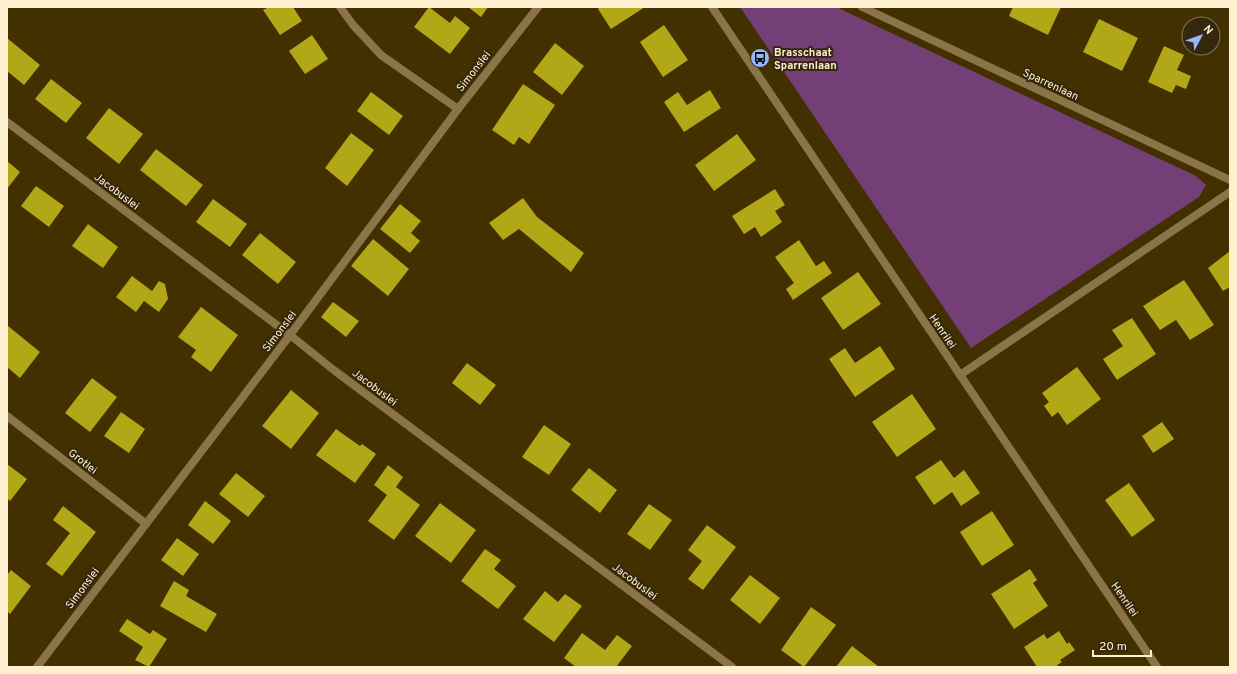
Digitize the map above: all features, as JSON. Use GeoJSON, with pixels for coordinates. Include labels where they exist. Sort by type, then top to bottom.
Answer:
{"type":"FeatureCollection","features":[{"type":"Feature","properties":{"kind":"street"},"geometry":{"type":"LineString","coordinates":[[340,7],[353,25],[381,55],[458,109]]}},
{"type":"Feature","properties":{"kind":"street","name":"Simonslei"},"geometry":{"type":"LineString","coordinates":[[37,667],[145,523],[290,335],[458,109],[538,7]]}},
{"type":"Feature","properties":{"kind":"street","name":"Henrilei"},"geometry":{"type":"LineString","coordinates":[[712,7],[1157,667]]}},
{"type":"Feature","properties":{"kind":"street","name":"Sparrenlaan"},"geometry":{"type":"LineString","coordinates":[[862,7],[1230,180]]}},
{"type":"Feature","properties":{"kind":"street","name":"Jacobuslei"},"geometry":{"type":"LineString","coordinates":[[7,122],[290,335],[335,371],[732,667]]}},
{"type":"Feature","properties":{"kind":"street"},"geometry":{"type":"LineString","coordinates":[[960,375],[1230,192]]}},
{"type":"Feature","properties":{"kind":"street","name":"Grotlei"},"geometry":{"type":"LineString","coordinates":[[7,416],[145,523]]}},
{"type":"Feature","properties":{"kind":"shaded area"},"geometry":{"type":"Polygon","coordinates":[[[740,7],[836,7],[1196,176],[1206,185],[1199,197],[971,348],[740,7]]]}},
{"type":"Feature","properties":{"kind":"building"},"geometry":{"type":"Polygon","coordinates":[[[269,7],[293,7],[302,21],[280,35],[263,10],[269,7]]]}},
{"type":"Feature","properties":{"kind":"building"},"geometry":{"type":"Polygon","coordinates":[[[429,7],[450,23],[455,16],[470,28],[450,54],[414,27],[429,7]]]}},
{"type":"Feature","properties":{"kind":"building"},"geometry":{"type":"Polygon","coordinates":[[[468,7],[488,7],[481,17],[468,7]]]}},
{"type":"Feature","properties":{"kind":"building"},"geometry":{"type":"Polygon","coordinates":[[[600,7],[645,7],[611,29],[598,9],[600,7]]]}},
{"type":"Feature","properties":{"kind":"building"},"geometry":{"type":"Polygon","coordinates":[[[1013,7],[1061,7],[1048,35],[1009,16],[1013,7]]]}},
{"type":"Feature","properties":{"kind":"building"},"geometry":{"type":"Polygon","coordinates":[[[1099,19],[1138,38],[1122,71],[1083,52],[1099,19]]]}},
{"type":"Feature","properties":{"kind":"building"},"geometry":{"type":"Polygon","coordinates":[[[664,25],[688,60],[663,77],[640,42],[664,25]]]}},
{"type":"Feature","properties":{"kind":"building"},"geometry":{"type":"Polygon","coordinates":[[[312,35],[328,59],[305,74],[289,51],[312,35]]]}},
{"type":"Feature","properties":{"kind":"building"},"geometry":{"type":"Polygon","coordinates":[[[7,38],[40,65],[24,85],[7,71],[7,38]]]}},
{"type":"Feature","properties":{"kind":"building"},"geometry":{"type":"Polygon","coordinates":[[[555,43],[584,66],[562,95],[533,72],[555,43]]]}},
{"type":"Feature","properties":{"kind":"building"},"geometry":{"type":"Polygon","coordinates":[[[1164,46],[1184,56],[1177,70],[1191,76],[1186,89],[1176,85],[1172,93],[1148,82],[1164,46]]]}},
{"type":"Feature","properties":{"kind":"building"},"geometry":{"type":"Polygon","coordinates":[[[51,79],[82,103],[66,123],[35,99],[51,79]]]}},
{"type":"Feature","properties":{"kind":"building"},"geometry":{"type":"Polygon","coordinates":[[[523,84],[555,105],[529,144],[519,137],[514,145],[492,130],[523,84]]]}},
{"type":"Feature","properties":{"kind":"building"},"geometry":{"type":"Polygon","coordinates":[[[710,90],[721,108],[684,132],[664,102],[678,92],[687,105],[710,90]]]}},
{"type":"Feature","properties":{"kind":"building"},"geometry":{"type":"Polygon","coordinates":[[[371,92],[403,116],[389,135],[357,111],[371,92]]]}},
{"type":"Feature","properties":{"kind":"building"},"geometry":{"type":"Polygon","coordinates":[[[109,108],[143,134],[119,164],[86,138],[109,108]]]}},
{"type":"Feature","properties":{"kind":"building"},"geometry":{"type":"Polygon","coordinates":[[[351,133],[374,150],[347,186],[325,168],[351,133]]]}},
{"type":"Feature","properties":{"kind":"building"},"geometry":{"type":"Polygon","coordinates":[[[737,134],[756,160],[714,191],[695,165],[737,134]]]}},
{"type":"Feature","properties":{"kind":"building"},"geometry":{"type":"Polygon","coordinates":[[[156,149],[203,185],[186,206],[140,170],[156,149]]]}},
{"type":"Feature","properties":{"kind":"building"},"geometry":{"type":"Polygon","coordinates":[[[7,161],[20,172],[7,189],[7,161]]]}},
{"type":"Feature","properties":{"kind":"building"},"geometry":{"type":"Polygon","coordinates":[[[36,186],[64,206],[49,227],[21,206],[36,186]]]}},
{"type":"Feature","properties":{"kind":"building"},"geometry":{"type":"Polygon","coordinates":[[[775,189],[785,205],[775,211],[782,222],[761,237],[755,227],[744,234],[732,216],[775,189]]]}},
{"type":"Feature","properties":{"kind":"building"},"geometry":{"type":"Polygon","coordinates":[[[523,198],[537,217],[584,253],[571,272],[519,229],[503,240],[489,223],[523,198]]]}},
{"type":"Feature","properties":{"kind":"building"},"geometry":{"type":"Polygon","coordinates":[[[213,199],[247,224],[230,247],[196,222],[213,199]]]}},
{"type":"Feature","properties":{"kind":"building"},"geometry":{"type":"Polygon","coordinates":[[[400,204],[421,221],[411,233],[420,241],[410,253],[380,229],[400,204]]]}},
{"type":"Feature","properties":{"kind":"building"},"geometry":{"type":"Polygon","coordinates":[[[88,224],[118,247],[103,268],[72,246],[88,224]]]}},
{"type":"Feature","properties":{"kind":"building"},"geometry":{"type":"Polygon","coordinates":[[[260,233],[296,262],[278,284],[242,255],[260,233]]]}},
{"type":"Feature","properties":{"kind":"building"},"geometry":{"type":"Polygon","coordinates":[[[373,239],[409,269],[388,296],[351,266],[373,239]]]}},
{"type":"Feature","properties":{"kind":"building"},"geometry":{"type":"Polygon","coordinates":[[[799,240],[816,266],[824,261],[832,273],[793,300],[786,289],[794,283],[775,257],[799,240]]]}},
{"type":"Feature","properties":{"kind":"building"},"geometry":{"type":"Polygon","coordinates":[[[1230,251],[1230,287],[1223,291],[1208,268],[1230,251]]]}},
{"type":"Feature","properties":{"kind":"building"},"geometry":{"type":"Polygon","coordinates":[[[858,272],[881,304],[843,330],[821,298],[858,272]]]}},
{"type":"Feature","properties":{"kind":"building"},"geometry":{"type":"Polygon","coordinates":[[[132,276],[152,291],[159,281],[165,284],[168,299],[159,312],[144,301],[136,312],[116,297],[132,276]]]}},
{"type":"Feature","properties":{"kind":"building"},"geometry":{"type":"Polygon","coordinates":[[[1184,280],[1214,325],[1190,340],[1176,320],[1160,330],[1143,306],[1184,280]]]}},
{"type":"Feature","properties":{"kind":"building"},"geometry":{"type":"Polygon","coordinates":[[[333,302],[359,321],[346,337],[321,317],[333,302]]]}},
{"type":"Feature","properties":{"kind":"building"},"geometry":{"type":"Polygon","coordinates":[[[201,307],[238,335],[211,372],[191,357],[196,350],[178,337],[201,307]]]}},
{"type":"Feature","properties":{"kind":"building"},"geometry":{"type":"Polygon","coordinates":[[[1132,318],[1156,354],[1117,380],[1103,359],[1123,346],[1112,330],[1132,318]]]}},
{"type":"Feature","properties":{"kind":"building"},"geometry":{"type":"Polygon","coordinates":[[[8,326],[40,352],[20,378],[7,367],[8,326]]]}},
{"type":"Feature","properties":{"kind":"building"},"geometry":{"type":"Polygon","coordinates":[[[880,346],[895,369],[855,397],[829,359],[845,348],[855,363],[880,346]]]}},
{"type":"Feature","properties":{"kind":"building"},"geometry":{"type":"Polygon","coordinates":[[[467,363],[496,385],[480,405],[452,383],[467,363]]]}},
{"type":"Feature","properties":{"kind":"building"},"geometry":{"type":"Polygon","coordinates":[[[1077,367],[1101,399],[1067,425],[1058,412],[1052,417],[1044,406],[1049,402],[1042,393],[1077,367]]]}},
{"type":"Feature","properties":{"kind":"building"},"geometry":{"type":"Polygon","coordinates":[[[92,378],[117,397],[90,432],[65,413],[92,378]]]}},
{"type":"Feature","properties":{"kind":"building"},"geometry":{"type":"Polygon","coordinates":[[[291,390],[319,413],[291,449],[262,426],[291,390]]]}},
{"type":"Feature","properties":{"kind":"building"},"geometry":{"type":"Polygon","coordinates":[[[912,394],[936,429],[897,457],[872,422],[912,394]]]}},
{"type":"Feature","properties":{"kind":"building"},"geometry":{"type":"Polygon","coordinates":[[[121,412],[145,429],[129,453],[104,436],[121,412]]]}},
{"type":"Feature","properties":{"kind":"building"},"geometry":{"type":"Polygon","coordinates":[[[1162,422],[1174,439],[1153,453],[1142,436],[1162,422]]]}},
{"type":"Feature","properties":{"kind":"building"},"geometry":{"type":"Polygon","coordinates":[[[544,425],[571,444],[549,475],[522,457],[544,425]]]}},
{"type":"Feature","properties":{"kind":"building"},"geometry":{"type":"Polygon","coordinates":[[[336,429],[360,446],[362,444],[376,454],[355,483],[316,455],[336,429]]]}},
{"type":"Feature","properties":{"kind":"building"},"geometry":{"type":"Polygon","coordinates":[[[941,460],[954,478],[964,470],[980,493],[961,506],[952,492],[934,505],[915,477],[941,460]]]}},
{"type":"Feature","properties":{"kind":"building"},"geometry":{"type":"Polygon","coordinates":[[[7,464],[27,479],[10,501],[7,498],[7,464]]]}},
{"type":"Feature","properties":{"kind":"building"},"geometry":{"type":"Polygon","coordinates":[[[388,465],[403,477],[396,487],[420,505],[394,540],[368,521],[387,495],[374,485],[388,465]]]}},
{"type":"Feature","properties":{"kind":"building"},"geometry":{"type":"Polygon","coordinates":[[[589,468],[617,490],[600,513],[571,490],[589,468]]]}},
{"type":"Feature","properties":{"kind":"building"},"geometry":{"type":"Polygon","coordinates":[[[236,473],[265,496],[248,517],[219,494],[236,473]]]}},
{"type":"Feature","properties":{"kind":"building"},"geometry":{"type":"Polygon","coordinates":[[[1129,483],[1155,520],[1132,537],[1105,500],[1129,483]]]}},
{"type":"Feature","properties":{"kind":"building"},"geometry":{"type":"Polygon","coordinates":[[[205,501],[231,521],[213,544],[188,525],[205,501]]]}},
{"type":"Feature","properties":{"kind":"building"},"geometry":{"type":"Polygon","coordinates":[[[440,503],[476,530],[451,563],[415,536],[440,503]]]}},
{"type":"Feature","properties":{"kind":"building"},"geometry":{"type":"Polygon","coordinates":[[[649,504],[672,520],[650,550],[627,534],[649,504]]]}},
{"type":"Feature","properties":{"kind":"building"},"geometry":{"type":"Polygon","coordinates":[[[63,506],[96,532],[62,576],[46,564],[70,533],[53,520],[63,506]]]}},
{"type":"Feature","properties":{"kind":"building"},"geometry":{"type":"Polygon","coordinates":[[[992,511],[1014,545],[982,566],[960,532],[992,511]]]}},
{"type":"Feature","properties":{"kind":"building"},"geometry":{"type":"Polygon","coordinates":[[[707,525],[736,547],[703,590],[688,579],[702,561],[688,550],[707,525]]]}},
{"type":"Feature","properties":{"kind":"building"},"geometry":{"type":"Polygon","coordinates":[[[177,538],[199,554],[183,576],[161,560],[177,538]]]}},
{"type":"Feature","properties":{"kind":"building"},"geometry":{"type":"Polygon","coordinates":[[[485,549],[501,560],[494,569],[516,586],[498,609],[461,581],[485,549]]]}},
{"type":"Feature","properties":{"kind":"building"},"geometry":{"type":"Polygon","coordinates":[[[1030,569],[1037,580],[1033,583],[1048,606],[1014,629],[991,594],[1030,569]]]}},
{"type":"Feature","properties":{"kind":"building"},"geometry":{"type":"Polygon","coordinates":[[[11,570],[31,586],[10,614],[7,611],[7,575],[11,570]]]}},
{"type":"Feature","properties":{"kind":"building"},"geometry":{"type":"Polygon","coordinates":[[[750,575],[780,598],[760,624],[730,600],[750,575]]]}},
{"type":"Feature","properties":{"kind":"building"},"geometry":{"type":"Polygon","coordinates":[[[174,581],[189,590],[186,596],[217,614],[206,632],[160,606],[174,581]]]}},
{"type":"Feature","properties":{"kind":"building"},"geometry":{"type":"Polygon","coordinates":[[[545,591],[558,602],[565,594],[582,606],[554,642],[523,619],[545,591]]]}},
{"type":"Feature","properties":{"kind":"building"},"geometry":{"type":"Polygon","coordinates":[[[811,607],[836,625],[804,667],[781,650],[811,607]]]}},
{"type":"Feature","properties":{"kind":"building"},"geometry":{"type":"Polygon","coordinates":[[[127,619],[150,634],[153,630],[167,639],[149,667],[135,660],[143,647],[119,631],[127,619]]]}},
{"type":"Feature","properties":{"kind":"building"},"geometry":{"type":"Polygon","coordinates":[[[1059,631],[1067,644],[1069,642],[1075,650],[1060,660],[1062,662],[1057,665],[1059,667],[1037,667],[1024,647],[1044,634],[1047,639],[1059,631]]]}},
{"type":"Feature","properties":{"kind":"building"},"geometry":{"type":"Polygon","coordinates":[[[582,633],[605,650],[617,635],[632,646],[616,667],[576,667],[564,658],[582,633]]]}},
{"type":"Feature","properties":{"kind":"building"},"geometry":{"type":"Polygon","coordinates":[[[852,646],[879,667],[836,667],[852,646]]]}},
{"type":"Feature","properties":{"kind":"place","name":"Brasschaat Sparrenlaan"},"geometry":{"type":"Point","coordinates":[760,58]}}]}
